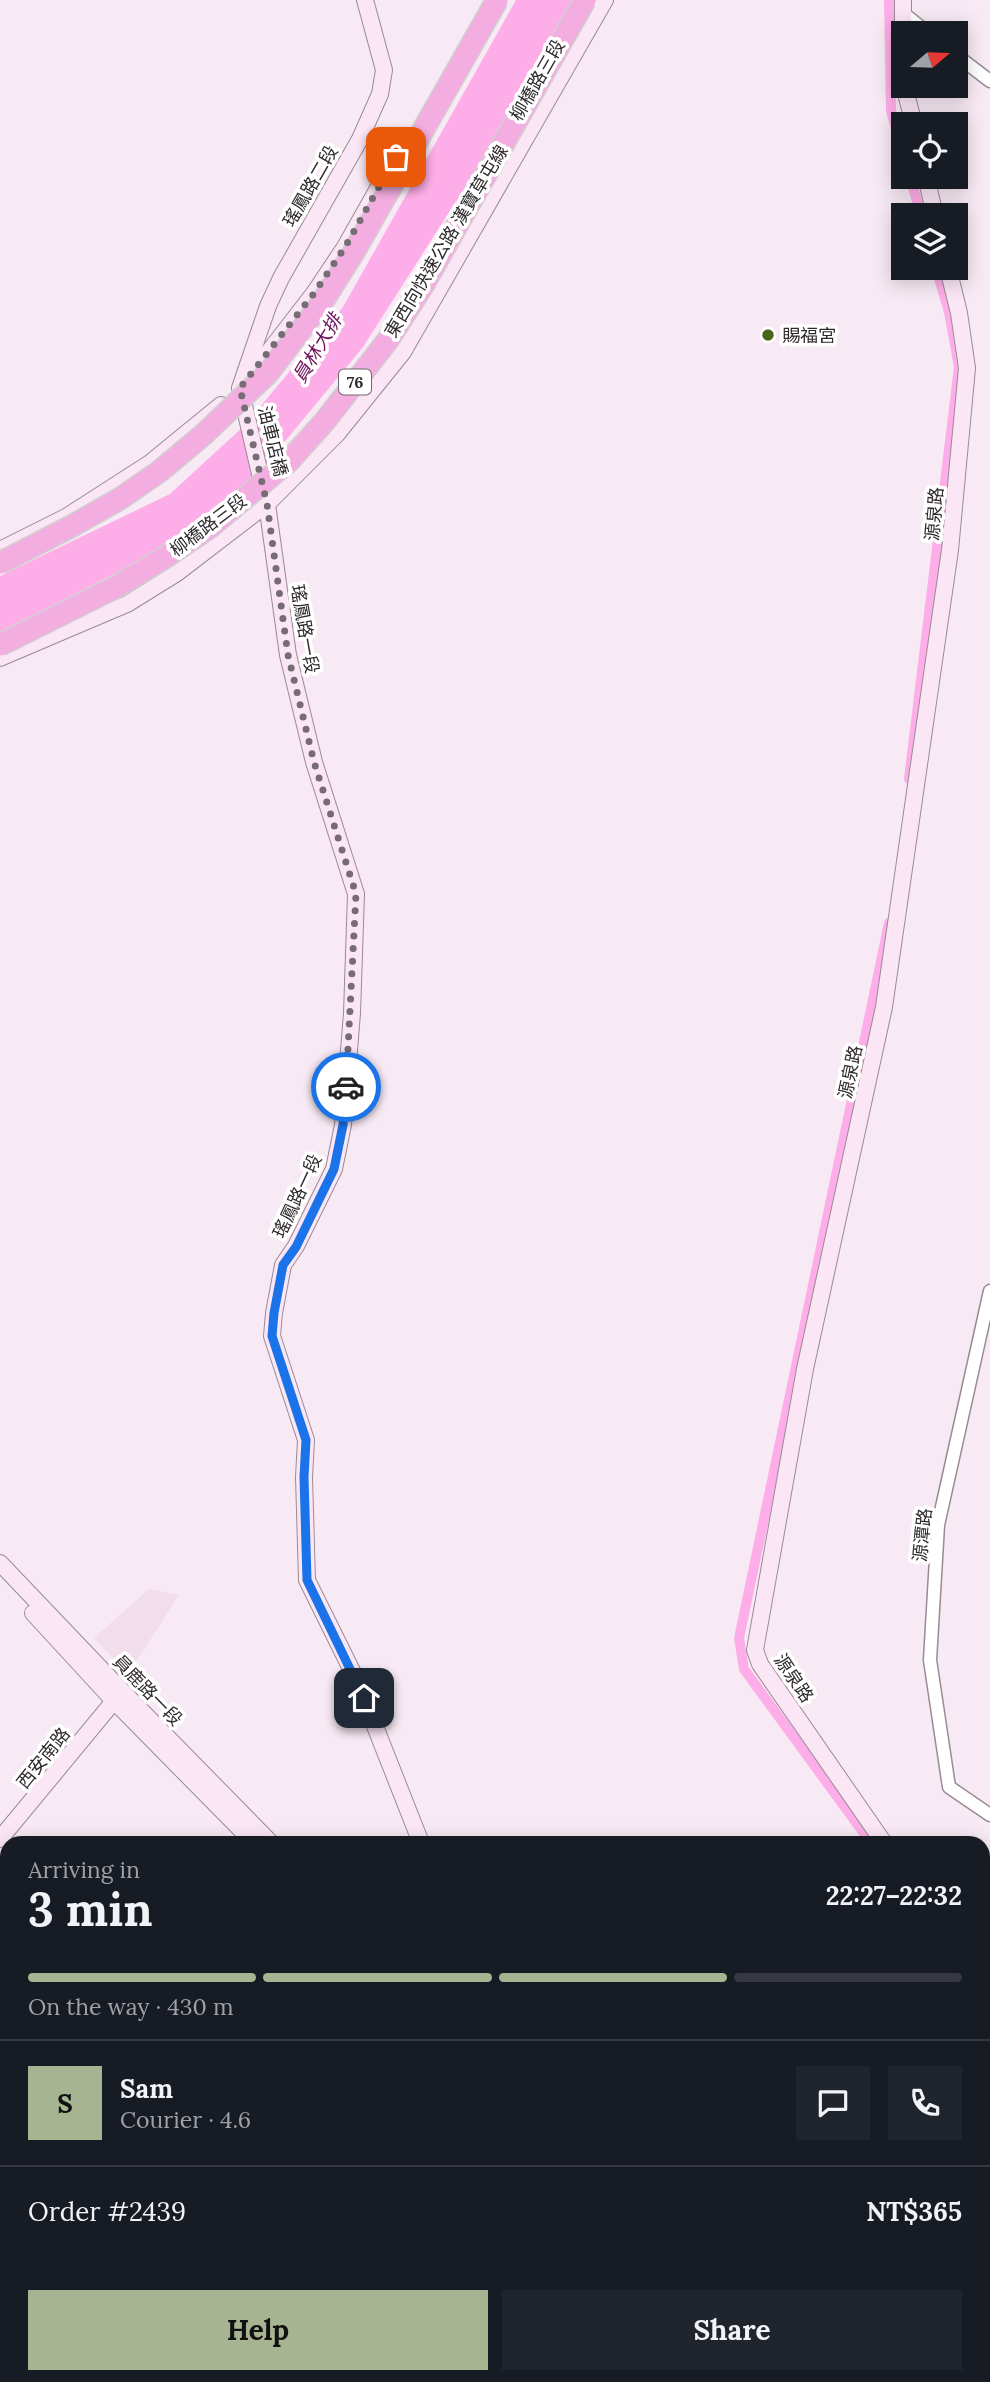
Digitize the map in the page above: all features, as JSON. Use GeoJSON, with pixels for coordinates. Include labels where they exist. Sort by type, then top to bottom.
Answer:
{"type":"FeatureCollection","features":[{"type":"Feature","properties":{"kind":"highway"},"geometry":{"type":"LineString","coordinates":[[0,563],[121,498],[160,471],[203,435],[268,373],[323,301],[355,250],[497,0]]}},
{"type":"Feature","properties":{"kind":"highway","name":"東西向快速公路 漢寶草屯線"},"geometry":{"type":"LineString","coordinates":[[0,645],[117,587],[167,556],[210,527],[289,461],[325,421],[388,340],[585,0]]}},
{"type":"Feature","properties":{"kind":"street","name":"瑤鳳路二段"},"geometry":{"type":"LineString","coordinates":[[240,388],[268,306],[281,278],[360,139],[380,94],[384,70],[365,0]]}},
{"type":"Feature","properties":{"kind":"street"},"geometry":{"type":"LineString","coordinates":[[0,550],[66,517],[150,463],[240,388],[307,302],[345,247],[485,0]]}},
{"type":"Feature","properties":{"kind":"street","name":"柳橋路三段"},"geometry":{"type":"LineString","coordinates":[[0,658],[127,604],[177,573],[267,504],[337,434],[404,352],[604,0]]}},
{"type":"Feature","properties":{"kind":"street"},"geometry":{"type":"LineString","coordinates":[[903,6],[917,21]]}},
{"type":"Feature","properties":{"kind":"street"},"geometry":{"type":"LineString","coordinates":[[968,64],[990,81]]}},
{"type":"Feature","properties":{"kind":"street","name":"源泉路"},"geometry":{"type":"LineString","coordinates":[[879,1836],[760,1664],[755,1650],[805,1369],[884,1007],[950,550],[967,368],[951,280]]}},
{"type":"Feature","properties":{"kind":"street","name":"油車店橋"},"geometry":{"type":"LineString","coordinates":[[240,388],[267,504]]}},
{"type":"Feature","properties":{"kind":"street","name":"瑤鳳路一段"},"geometry":{"type":"LineString","coordinates":[[267,504],[288,655],[314,762],[356,894],[352,1013],[343,1125],[334,1169],[296,1247],[283,1265],[272,1336],[306,1440],[304,1477],[307,1580],[358,1683],[418,1836]]}},
{"type":"Feature","properties":{"kind":"street","name":"源潭路"},"geometry":{"type":"LineString","coordinates":[[990,1291],[938,1525],[930,1660],[949,1787],[990,1815]]}},
{"type":"Feature","properties":{"kind":"street","name":"員鹿路一段"},"geometry":{"type":"LineString","coordinates":[[0,1563],[264,1836]]}},
{"type":"Feature","properties":{"kind":"street","name":"員鹿路一段"},"geometry":{"type":"LineString","coordinates":[[0,1578],[114,1701],[247,1836]]}},
{"type":"Feature","properties":{"kind":"street","name":"西安南路"},"geometry":{"type":"LineString","coordinates":[[2,1836],[114,1701]]}},
{"type":"Feature","properties":{"kind":"shaded area"},"geometry":{"type":"Polygon","coordinates":[[[149,1589],[179,1595],[128,1674],[94,1638],[149,1589]]]}},
{"type":"Feature","properties":{"kind":"water","name":"員林大排"},"geometry":{"type":"Polygon","coordinates":[[[516,0],[578,0],[529,87],[363,347],[258,474],[188,536],[0,633],[0,576],[170,494],[245,425],[343,307],[516,0]]]}},
{"type":"Feature","properties":{"kind":"waterway"},"geometry":{"type":"LineString","coordinates":[[889,0],[891,112]]}},
{"type":"Feature","properties":{"kind":"waterway"},"geometry":{"type":"LineString","coordinates":[[913,189],[918,203]]}},
{"type":"Feature","properties":{"kind":"waterway"},"geometry":{"type":"LineString","coordinates":[[909,779],[959,367],[949,312],[940,280]]}},
{"type":"Feature","properties":{"kind":"waterway"},"geometry":{"type":"LineString","coordinates":[[866,1836],[744,1669],[739,1638],[889,923]]}},
{"type":"Feature","properties":{"kind":"way so far"},"geometry":{"type":"LineString","coordinates":[[346,1087],[352,1013],[356,894],[314,762],[288,655],[262,475],[240,388],[315,292],[345,247],[396,157]]}},
{"type":"Feature","properties":{"kind":"place","name":"賜福宮"},"geometry":{"type":"Point","coordinates":[768,335]}},
{"type":"Feature","properties":{"kind":"route"},"geometry":{"type":"LineString","coordinates":[[346,1087],[343,1125],[334,1169],[296,1247],[283,1265],[272,1336],[306,1440],[304,1477],[307,1580],[364,1698]]}}]}
